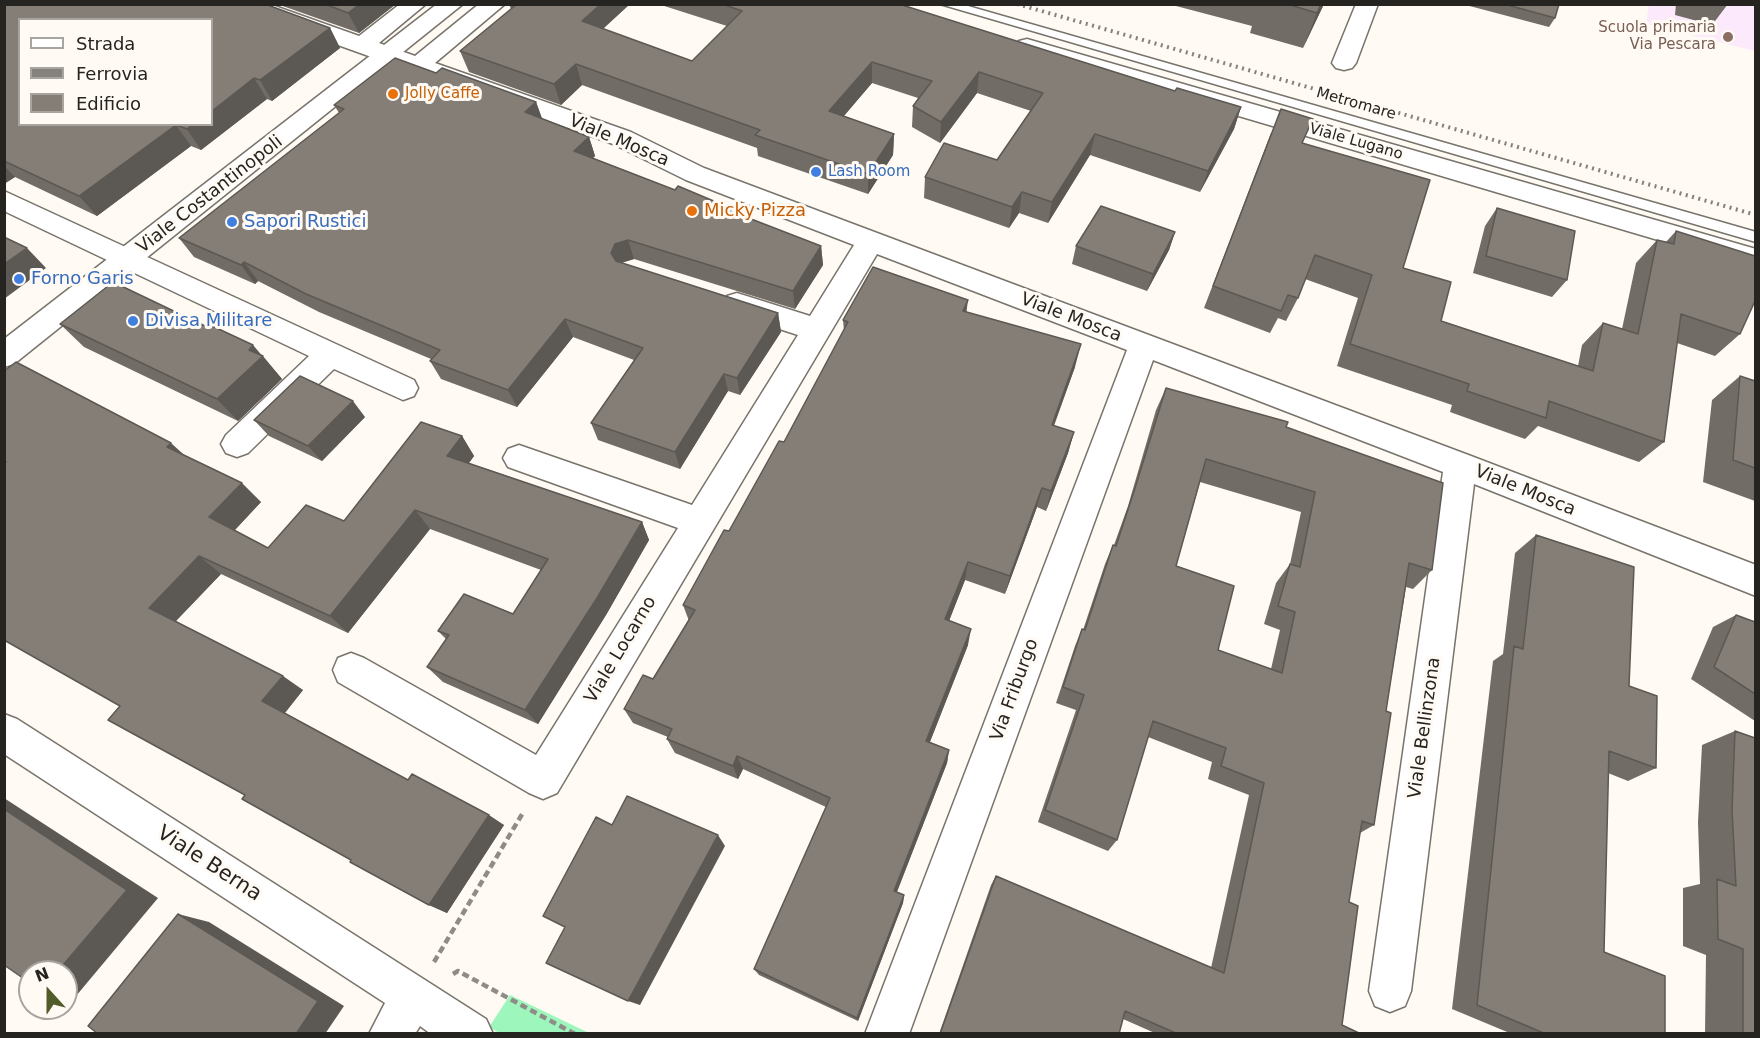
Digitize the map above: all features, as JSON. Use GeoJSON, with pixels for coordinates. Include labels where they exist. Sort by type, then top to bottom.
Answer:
{"type":"FeatureCollection","features":[{"type":"Feature","properties":{"kind":"street","name":"Viale Mosca"},"geometry":{"type":"LineString","coordinates":[[246,4],[622,138],[695,174],[1460,465],[1755,581]]}},
{"type":"Feature","properties":{"kind":"street","name":"Viale Costantinopoli"},"geometry":{"type":"LineString","coordinates":[[4,356],[130,258],[374,50],[415,4]]}},
{"type":"Feature","properties":{"kind":"street"},"geometry":{"type":"LineString","coordinates":[[374,50],[452,4]]}},
{"type":"Feature","properties":{"kind":"street"},"geometry":{"type":"LineString","coordinates":[[418,65],[494,4]]}},
{"type":"Feature","properties":{"kind":"street"},"geometry":{"type":"LineString","coordinates":[[1344,63],[1366,4]]}},
{"type":"Feature","properties":{"kind":"street","name":"Viale Lugano"},"geometry":{"type":"LineString","coordinates":[[921,15],[1755,259]]}},
{"type":"Feature","properties":{"kind":"street"},"geometry":{"type":"LineString","coordinates":[[4,200],[403,388]]}},
{"type":"Feature","properties":{"kind":"street","name":"Viale Locarno"},"geometry":{"type":"LineString","coordinates":[[543,780],[871,240]]}},
{"type":"Feature","properties":{"kind":"street"},"geometry":{"type":"LineString","coordinates":[[712,297],[815,329]]}},
{"type":"Feature","properties":{"kind":"street","name":"Via Friburgo"},"geometry":{"type":"LineString","coordinates":[[887,1034],[1143,346]]}},
{"type":"Feature","properties":{"kind":"street"},"geometry":{"type":"LineString","coordinates":[[237,444],[330,354]]}},
{"type":"Feature","properties":{"kind":"street"},"geometry":{"type":"LineString","coordinates":[[519,458],[699,521]]}},
{"type":"Feature","properties":{"kind":"street","name":"Viale Bellinzona"},"geometry":{"type":"LineString","coordinates":[[1390,991],[1460,465]]}},
{"type":"Feature","properties":{"kind":"street"},"geometry":{"type":"LineString","coordinates":[[351,670],[543,780]]}},
{"type":"Feature","properties":{"kind":"street","name":"Viale Berna"},"geometry":{"type":"LineString","coordinates":[[4,732],[471,1034]]}},
{"type":"Feature","properties":{"kind":"street"},"geometry":{"type":"LineString","coordinates":[[391,1034],[413,996]]}},
{"type":"Feature","properties":{"kind":"lane","name":"Metromare"},"geometry":{"type":"LineString","coordinates":[[946,4],[1755,237]]}},
{"type":"Feature","properties":{"kind":"path"},"geometry":{"type":"LineString","coordinates":[[413,996],[543,780]]}},
{"type":"Feature","properties":{"kind":"shaded area","name":"Scuola primaria Via Pescara"},"geometry":{"type":"Polygon","coordinates":[[[1649,5],[1755,5],[1755,51],[1646,24],[1649,5]]]}},
{"type":"Feature","properties":{"kind":"green space"},"geometry":{"type":"Polygon","coordinates":[[[510,995],[589,1033],[499,1033],[489,1027],[510,995]]]}},
{"type":"Feature","properties":{"kind":"building"},"geometry":{"type":"Polygon","coordinates":[[[4,4],[265,4],[330,28],[260,80],[254,78],[213,110],[213,18],[18,18],[18,126],[175,126],[79,196],[4,161],[4,4]]]}},
{"type":"Feature","properties":{"kind":"building"},"geometry":{"type":"Polygon","coordinates":[[[325,4],[360,4],[348,13],[325,4]]]}},
{"type":"Feature","properties":{"kind":"building"},"geometry":{"type":"Polygon","coordinates":[[[517,4],[601,4],[582,21],[692,61],[742,11],[722,4],[899,4],[1175,91],[1177,88],[1241,107],[1208,171],[1095,134],[1052,202],[1022,192],[1012,207],[925,177],[944,143],[997,160],[1043,93],[979,72],[941,122],[913,106],[932,81],[872,62],[829,111],[894,134],[868,174],[755,135],[760,130],[576,64],[554,84],[460,51],[517,4]]]}},
{"type":"Feature","properties":{"kind":"building"},"geometry":{"type":"Polygon","coordinates":[[[1287,4],[1321,4],[1317,13],[1287,4]]]}},
{"type":"Feature","properties":{"kind":"building"},"geometry":{"type":"Polygon","coordinates":[[[1504,4],[1559,4],[1555,18],[1504,4]]]}},
{"type":"Feature","properties":{"kind":"building"},"geometry":{"type":"Polygon","coordinates":[[[395,58],[436,73],[442,68],[536,102],[525,112],[589,137],[574,151],[675,190],[678,186],[735,210],[733,212],[821,246],[793,291],[628,240],[615,244],[611,253],[616,261],[778,313],[737,378],[724,374],[675,452],[591,423],[643,348],[565,319],[508,390],[430,361],[440,350],[306,294],[244,262],[241,265],[179,238],[344,109],[334,105],[395,58]]]}},
{"type":"Feature","properties":{"kind":"building"},"geometry":{"type":"Polygon","coordinates":[[[1281,109],[1313,119],[1302,143],[1430,180],[1403,268],[1451,282],[1441,321],[1593,371],[1603,323],[1638,334],[1657,240],[1674,244],[1676,231],[1755,256],[1755,301],[1740,334],[1681,314],[1664,442],[1549,401],[1546,418],[1467,391],[1469,384],[1350,344],[1372,275],[1315,255],[1298,298],[1288,295],[1281,311],[1213,286],[1281,109]]]}},
{"type":"Feature","properties":{"kind":"building"},"geometry":{"type":"Polygon","coordinates":[[[1101,206],[1175,232],[1153,274],[1076,246],[1101,206]]]}},
{"type":"Feature","properties":{"kind":"building"},"geometry":{"type":"Polygon","coordinates":[[[1497,208],[1575,231],[1567,280],[1486,256],[1497,208]]]}},
{"type":"Feature","properties":{"kind":"building"},"geometry":{"type":"Polygon","coordinates":[[[4,237],[27,248],[4,264],[4,237]]]}},
{"type":"Feature","properties":{"kind":"building"},"geometry":{"type":"Polygon","coordinates":[[[873,267],[968,300],[963,311],[1081,344],[1052,425],[1074,432],[1051,491],[1042,488],[1010,576],[968,562],[945,619],[971,629],[926,741],[949,750],[894,891],[904,895],[857,1018],[754,969],[830,798],[737,756],[733,766],[667,739],[672,729],[624,709],[643,675],[653,679],[695,610],[683,605],[724,530],[729,531],[779,441],[784,442],[848,322],[843,320],[873,267]]]}},
{"type":"Feature","properties":{"kind":"building"},"geometry":{"type":"Polygon","coordinates":[[[113,282],[205,326],[208,324],[253,345],[249,350],[263,356],[217,399],[60,324],[113,282]]]}},
{"type":"Feature","properties":{"kind":"building"},"geometry":{"type":"Polygon","coordinates":[[[16,362],[171,443],[167,447],[242,483],[209,517],[268,548],[306,505],[344,521],[421,422],[462,436],[447,456],[642,522],[597,598],[525,710],[427,667],[449,635],[438,631],[464,594],[513,614],[548,559],[415,510],[330,616],[199,556],[149,608],[283,676],[262,701],[408,780],[412,774],[489,815],[429,905],[242,799],[245,795],[108,720],[120,706],[4,640],[4,463],[6,462],[4,461],[4,371],[16,362]]]}},
{"type":"Feature","properties":{"kind":"building"},"geometry":{"type":"Polygon","coordinates":[[[300,376],[353,401],[308,446],[254,420],[300,376]]]}},
{"type":"Feature","properties":{"kind":"building"},"geometry":{"type":"Polygon","coordinates":[[[1740,376],[1755,381],[1755,468],[1733,460],[1740,376]]]}},
{"type":"Feature","properties":{"kind":"building"},"geometry":{"type":"Polygon","coordinates":[[[1166,388],[1288,422],[1286,427],[1443,483],[1432,570],[1409,563],[1386,711],[1391,713],[1374,825],[1362,821],[1349,902],[1358,906],[1342,1025],[1361,1034],[1178,1034],[1125,1011],[1119,1034],[940,1034],[996,876],[1224,973],[1264,783],[1221,766],[1226,748],[1153,721],[1117,840],[1045,810],[1084,695],[1063,687],[1082,629],[1085,630],[1113,545],[1116,546],[1166,388]],[[1206,459],[1176,566],[1234,586],[1218,650],[1282,673],[1295,612],[1278,606],[1290,564],[1300,567],[1315,492],[1206,459]]]}},
{"type":"Feature","properties":{"kind":"building"},"geometry":{"type":"Polygon","coordinates":[[[1536,535],[1634,567],[1629,686],[1657,696],[1656,768],[1609,751],[1604,952],[1665,976],[1665,1034],[1546,1034],[1477,1005],[1514,646],[1523,649],[1536,535]]]}},
{"type":"Feature","properties":{"kind":"building"},"geometry":{"type":"Polygon","coordinates":[[[1736,615],[1755,622],[1755,694],[1714,667],[1736,615]]]}},
{"type":"Feature","properties":{"kind":"building"},"geometry":{"type":"Polygon","coordinates":[[[1735,731],[1755,738],[1755,1034],[1743,1034],[1743,949],[1718,939],[1717,879],[1736,886],[1732,810],[1735,731]]]}},
{"type":"Feature","properties":{"kind":"building"},"geometry":{"type":"Polygon","coordinates":[[[627,796],[718,835],[628,1001],[546,963],[565,927],[543,916],[596,817],[612,825],[627,796]]]}},
{"type":"Feature","properties":{"kind":"building"},"geometry":{"type":"Polygon","coordinates":[[[4,809],[127,890],[67,960],[18,960],[18,975],[4,965],[4,809]]]}},
{"type":"Feature","properties":{"kind":"building"},"geometry":{"type":"Polygon","coordinates":[[[178,914],[318,1001],[296,1034],[98,1034],[88,1026],[178,914]]]}},
{"type":"Feature","properties":{"kind":"railway"},"geometry":{"type":"LineString","coordinates":[[1017,4],[1756,215]]}},
{"type":"Feature","properties":{"kind":"place","name":"Scuola primaria Via Pescara"},"geometry":{"type":"Point","coordinates":[1728,37]}},
{"type":"Feature","properties":{"kind":"place","name":"Jolly Caffe"},"geometry":{"type":"Point","coordinates":[393,94]}},
{"type":"Feature","properties":{"kind":"place","name":"Lash Room"},"geometry":{"type":"Point","coordinates":[816,172]}},
{"type":"Feature","properties":{"kind":"place","name":"Micky Pizza"},"geometry":{"type":"Point","coordinates":[692,211]}},
{"type":"Feature","properties":{"kind":"place","name":"Sapori Rustici"},"geometry":{"type":"Point","coordinates":[232,222]}},
{"type":"Feature","properties":{"kind":"place","name":"Forno Garis"},"geometry":{"type":"Point","coordinates":[19,279]}},
{"type":"Feature","properties":{"kind":"place","name":"Divisa Militare"},"geometry":{"type":"Point","coordinates":[133,321]}}]}
